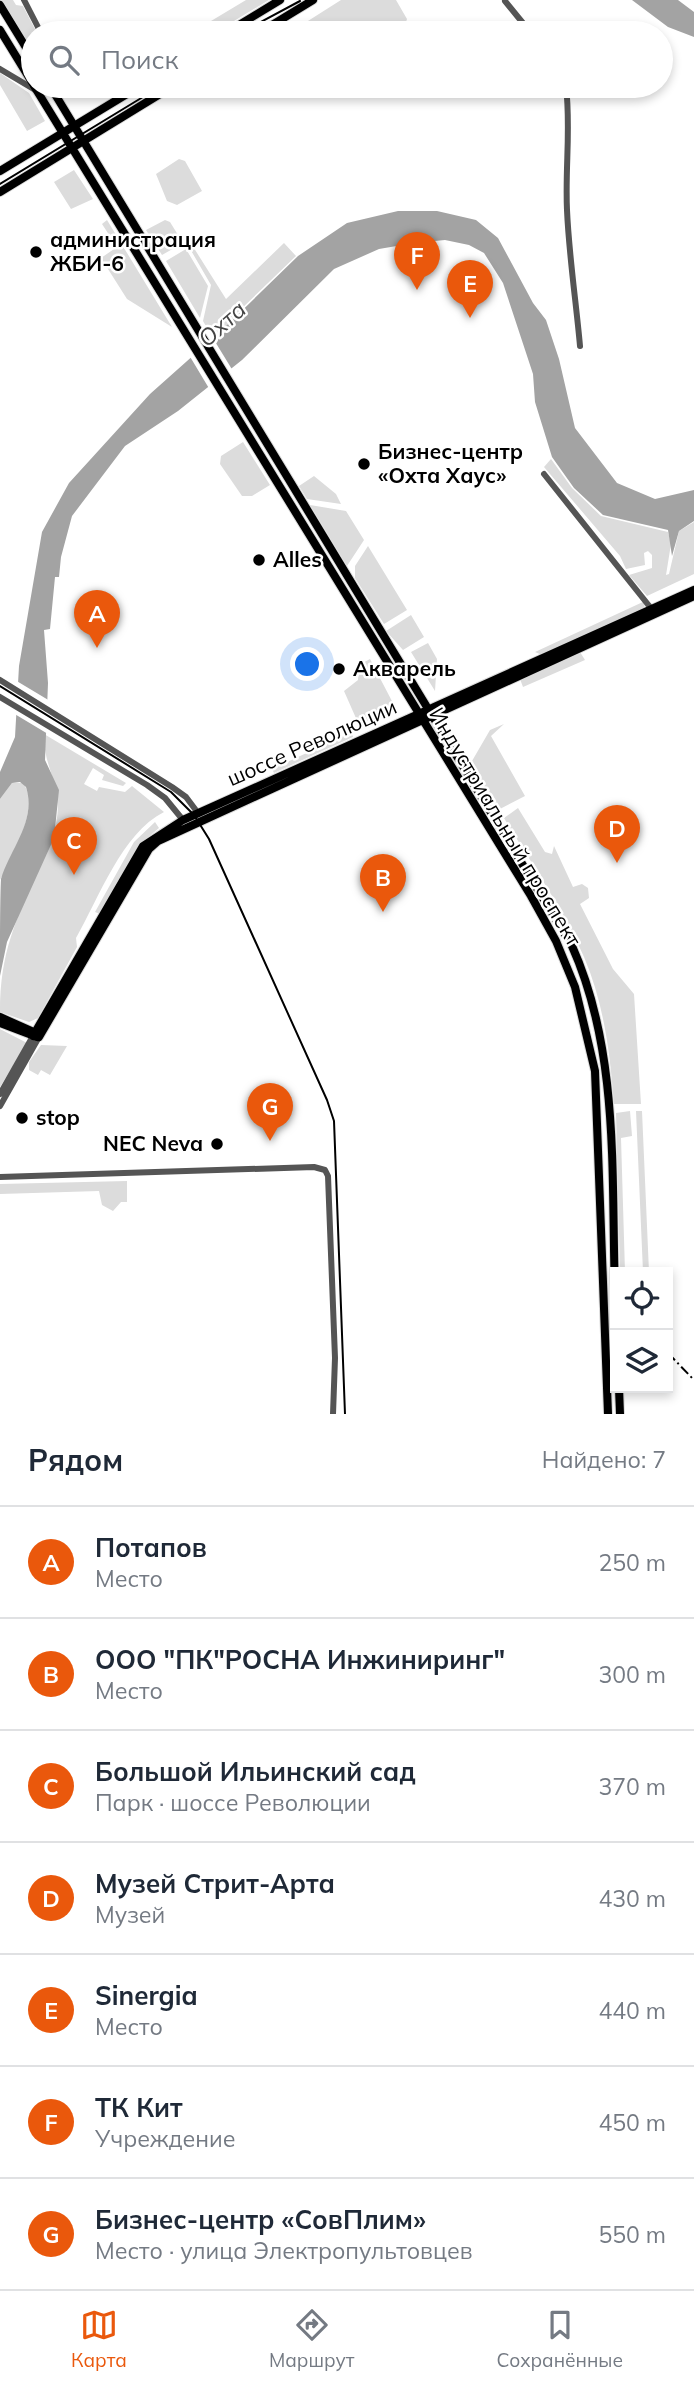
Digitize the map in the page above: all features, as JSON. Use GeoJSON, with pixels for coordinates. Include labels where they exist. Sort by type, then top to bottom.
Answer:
{"type":"FeatureCollection","features":[{"type":"Feature","properties":{"kind":"main road"},"geometry":{"type":"LineString","coordinates":[[246,21],[280,0]]}},
{"type":"Feature","properties":{"kind":"main road"},"geometry":{"type":"LineString","coordinates":[[279,21],[313,0]]}},
{"type":"Feature","properties":{"kind":"main road"},"geometry":{"type":"LineString","coordinates":[[0,5],[21,39]]}},
{"type":"Feature","properties":{"kind":"main road"},"geometry":{"type":"LineString","coordinates":[[0,30],[21,64]]}},
{"type":"Feature","properties":{"kind":"main road"},"geometry":{"type":"LineString","coordinates":[[42,98],[195,349],[206,341],[57,98]]}},
{"type":"Feature","properties":{"kind":"main road"},"geometry":{"type":"LineString","coordinates":[[0,171],[120,98]]}},
{"type":"Feature","properties":{"kind":"main road"},"geometry":{"type":"LineString","coordinates":[[0,192],[153,98]]}},
{"type":"Feature","properties":{"kind":"main road","name":"Индустриальный проспект"},"geometry":{"type":"LineString","coordinates":[[206,341],[565,931],[593,1000],[607,1081],[614,1267]]}},
{"type":"Feature","properties":{"kind":"main road","name":"Индустриальный проспект"},"geometry":{"type":"LineString","coordinates":[[195,349],[547,925],[570,972],[583,1011],[595,1071],[608,1414]]}},
{"type":"Feature","properties":{"kind":"main road"},"geometry":{"type":"LineString","coordinates":[[223,394],[233,386]]}},
{"type":"Feature","properties":{"kind":"main road","name":"шоссе Революции"},"geometry":{"type":"LineString","coordinates":[[36,1035],[144,846],[198,813],[432,712],[654,611],[694,590]]}},
{"type":"Feature","properties":{"kind":"main road","name":"шоссе Революции"},"geometry":{"type":"LineString","coordinates":[[654,611],[694,596]]}},
{"type":"Feature","properties":{"kind":"main road","name":"шоссе Революции"},"geometry":{"type":"LineString","coordinates":[[36,1035],[149,849],[166,835],[420,717]]}},
{"type":"Feature","properties":{"kind":"main road"},"geometry":{"type":"LineString","coordinates":[[183,820],[194,822],[198,813]]}},
{"type":"Feature","properties":{"kind":"main road"},"geometry":{"type":"LineString","coordinates":[[0,1017],[36,1035]]}},
{"type":"Feature","properties":{"kind":"main road"},"geometry":{"type":"LineString","coordinates":[[0,1023],[36,1035]]}},
{"type":"Feature","properties":{"kind":"main road"},"geometry":{"type":"LineString","coordinates":[[619,1393],[620,1414]]}},
{"type":"Feature","properties":{"kind":"street"},"geometry":{"type":"LineString","coordinates":[[24,0],[35,21]]}},
{"type":"Feature","properties":{"kind":"street"},"geometry":{"type":"LineString","coordinates":[[505,0],[522,21]]}},
{"type":"Feature","properties":{"kind":"street"},"geometry":{"type":"LineString","coordinates":[[0,69],[21,80]]}},
{"type":"Feature","properties":{"kind":"street"},"geometry":{"type":"LineString","coordinates":[[567,98],[569,141],[566,161],[567,212],[580,346]]}},
{"type":"Feature","properties":{"kind":"street"},"geometry":{"type":"LineString","coordinates":[[544,474],[654,611]]}},
{"type":"Feature","properties":{"kind":"street"},"geometry":{"type":"LineString","coordinates":[[0,680],[172,787],[198,813]]}},
{"type":"Feature","properties":{"kind":"street"},"geometry":{"type":"LineString","coordinates":[[0,697],[147,785],[165,798],[183,820]]}},
{"type":"Feature","properties":{"kind":"street"},"geometry":{"type":"LineString","coordinates":[[0,1094],[36,1035]]}},
{"type":"Feature","properties":{"kind":"street"},"geometry":{"type":"LineString","coordinates":[[0,1105],[36,1035]]}},
{"type":"Feature","properties":{"kind":"street"},"geometry":{"type":"LineString","coordinates":[[0,1177],[322,1168],[328,1176],[335,1357],[333,1414]]}},
{"type":"Feature","properties":{"kind":"shaded area"},"geometry":{"type":"Polygon","coordinates":[[[0,0],[13,0],[16,5],[23,6],[31,21],[21,21],[21,34],[0,0]]]}},
{"type":"Feature","properties":{"kind":"shaded area"},"geometry":{"type":"Polygon","coordinates":[[[246,0],[269,0],[234,21],[211,21],[246,0]]]}},
{"type":"Feature","properties":{"kind":"shaded area"},"geometry":{"type":"Polygon","coordinates":[[[341,0],[396,0],[407,19],[406,21],[308,21],[341,0]]]}},
{"type":"Feature","properties":{"kind":"shaded area"},"geometry":{"type":"Polygon","coordinates":[[[632,0],[678,0],[694,12],[694,37],[673,29],[673,21],[660,21],[632,0]]]}},
{"type":"Feature","properties":{"kind":"shaded area"},"geometry":{"type":"Polygon","coordinates":[[[0,73],[21,87],[21,98],[32,98],[45,121],[27,131],[0,85],[0,73]]]}},
{"type":"Feature","properties":{"kind":"shaded area"},"geometry":{"type":"Polygon","coordinates":[[[179,159],[185,161],[202,191],[177,205],[167,201],[156,174],[179,159]]]}},
{"type":"Feature","properties":{"kind":"shaded area"},"geometry":{"type":"Polygon","coordinates":[[[74,170],[93,199],[71,209],[54,182],[74,170]]]}},
{"type":"Feature","properties":{"kind":"shaded area"},"geometry":{"type":"Polygon","coordinates":[[[398,211],[437,211],[476,220],[498,238],[533,303],[546,320],[559,359],[575,428],[617,483],[655,499],[694,490],[694,521],[679,531],[672,556],[668,530],[603,515],[574,488],[552,457],[535,402],[533,374],[503,283],[484,253],[469,245],[445,240],[414,243],[379,249],[334,269],[242,360],[178,411],[125,446],[72,516],[61,557],[59,577],[55,577],[50,629],[44,630],[48,683],[45,760],[59,790],[54,838],[7,942],[0,976],[1,879],[25,823],[28,799],[26,787],[20,782],[12,783],[0,799],[0,772],[15,737],[19,666],[42,532],[69,483],[150,394],[223,329],[298,256],[347,223],[398,211]]]}},
{"type":"Feature","properties":{"kind":"shaded area"},"geometry":{"type":"Polygon","coordinates":[[[107,220],[172,327],[127,299],[101,258],[117,247],[102,224],[107,220]]]}},
{"type":"Feature","properties":{"kind":"shaded area"},"geometry":{"type":"Polygon","coordinates":[[[165,220],[170,222],[183,243],[162,255],[146,230],[165,220]]]}},
{"type":"Feature","properties":{"kind":"shaded area"},"geometry":{"type":"Polygon","coordinates":[[[284,243],[296,256],[237,313],[234,310],[231,313],[235,318],[213,338],[203,321],[211,285],[189,247],[192,245],[226,299],[284,243]]]}},
{"type":"Feature","properties":{"kind":"shaded area"},"geometry":{"type":"Polygon","coordinates":[[[186,249],[208,286],[200,318],[166,261],[186,249]]]}},
{"type":"Feature","properties":{"kind":"shaded area"},"geometry":{"type":"Polygon","coordinates":[[[243,442],[270,485],[252,496],[242,496],[220,464],[221,456],[243,442]]]}},
{"type":"Feature","properties":{"kind":"shaded area"},"geometry":{"type":"Polygon","coordinates":[[[551,459],[572,488],[601,516],[668,532],[671,544],[666,575],[669,574],[679,531],[694,522],[694,574],[647,596],[629,575],[652,568],[652,555],[648,551],[644,553],[645,565],[626,569],[620,556],[544,467],[551,459]]]}},
{"type":"Feature","properties":{"kind":"shaded area"},"geometry":{"type":"Polygon","coordinates":[[[314,476],[336,494],[341,504],[307,499],[299,486],[314,476]]]}},
{"type":"Feature","properties":{"kind":"shaded area"},"geometry":{"type":"Polygon","coordinates":[[[310,505],[346,511],[364,540],[347,566],[310,505]]]}},
{"type":"Feature","properties":{"kind":"shaded area"},"geometry":{"type":"Polygon","coordinates":[[[368,546],[407,610],[384,624],[355,578],[355,566],[368,546]]]}},
{"type":"Feature","properties":{"kind":"shaded area"},"geometry":{"type":"Polygon","coordinates":[[[645,601],[644,610],[542,655],[535,652],[645,601]]]}},
{"type":"Feature","properties":{"kind":"shaded area"},"geometry":{"type":"Polygon","coordinates":[[[411,615],[424,637],[403,650],[386,631],[411,615]]]}},
{"type":"Feature","properties":{"kind":"shaded area"},"geometry":{"type":"Polygon","coordinates":[[[428,643],[437,659],[435,691],[411,652],[428,643]]]}},
{"type":"Feature","properties":{"kind":"shaded area"},"geometry":{"type":"Polygon","coordinates":[[[580,652],[585,660],[523,687],[520,679],[580,652]]]}},
{"type":"Feature","properties":{"kind":"shaded area"},"geometry":{"type":"Polygon","coordinates":[[[370,659],[394,705],[390,711],[359,725],[344,691],[358,680],[359,665],[370,659]]]}},
{"type":"Feature","properties":{"kind":"shaded area"},"geometry":{"type":"Polygon","coordinates":[[[504,724],[491,736],[525,796],[498,810],[480,781],[472,761],[490,730],[504,724]]]}},
{"type":"Feature","properties":{"kind":"shaded area"},"geometry":{"type":"Polygon","coordinates":[[[352,732],[353,737],[274,773],[272,769],[352,732]]]}},
{"type":"Feature","properties":{"kind":"shaded area"},"geometry":{"type":"Polygon","coordinates":[[[44,734],[126,783],[123,786],[102,780],[104,775],[93,768],[84,784],[97,791],[99,787],[125,792],[132,786],[164,812],[136,835],[113,868],[76,938],[77,947],[38,1018],[29,1022],[0,1012],[1,991],[11,937],[56,823],[57,798],[44,734]]]}},
{"type":"Feature","properties":{"kind":"shaded area"},"geometry":{"type":"Polygon","coordinates":[[[12,783],[23,783],[28,793],[29,805],[23,832],[0,880],[0,799],[12,783]]]}},
{"type":"Feature","properties":{"kind":"shaded area"},"geometry":{"type":"Polygon","coordinates":[[[518,808],[545,852],[552,854],[554,846],[573,887],[582,884],[588,888],[589,898],[580,904],[613,969],[634,994],[641,1104],[614,1104],[605,1029],[597,993],[584,957],[566,921],[504,818],[518,808]]]}},
{"type":"Feature","properties":{"kind":"shaded area"},"geometry":{"type":"Polygon","coordinates":[[[155,822],[159,828],[140,844],[100,914],[95,912],[134,842],[155,822]]]}},
{"type":"Feature","properties":{"kind":"shaded area"},"geometry":{"type":"Polygon","coordinates":[[[0,1029],[27,1043],[0,1087],[0,1029]]]}},
{"type":"Feature","properties":{"kind":"shaded area"},"geometry":{"type":"Polygon","coordinates":[[[41,1045],[67,1046],[50,1075],[41,1070],[38,1075],[29,1070],[29,1062],[41,1045]]]}},
{"type":"Feature","properties":{"kind":"shaded area"},"geometry":{"type":"Polygon","coordinates":[[[630,1111],[632,1136],[621,1138],[625,1267],[620,1267],[616,1113],[630,1111]]]}},
{"type":"Feature","properties":{"kind":"shaded area"},"geometry":{"type":"Polygon","coordinates":[[[636,1111],[642,1111],[649,1267],[643,1267],[636,1111]]]}},
{"type":"Feature","properties":{"kind":"shaded area"},"geometry":{"type":"Polygon","coordinates":[[[127,1181],[127,1202],[121,1202],[113,1211],[102,1205],[99,1191],[0,1194],[0,1184],[127,1181]]]}},
{"type":"Feature","properties":{"kind":"pier"},"geometry":{"type":"Polygon","coordinates":[[[211,335],[233,371],[210,390],[189,355],[211,335]]]}},
{"type":"Feature","properties":{"kind":"pier"},"geometry":{"type":"Polygon","coordinates":[[[15,680],[50,701],[48,734],[13,713],[15,680]]]}},
{"type":"Feature","properties":{"kind":"tram line"},"geometry":{"type":"LineString","coordinates":[[262,21],[300,1]]}},
{"type":"Feature","properties":{"kind":"tram line"},"geometry":{"type":"LineString","coordinates":[[0,184],[141,98]]}},
{"type":"Feature","properties":{"kind":"tram line"},"geometry":{"type":"LineString","coordinates":[[0,686],[171,792],[194,815],[209,839],[327,1100],[334,1121],[345,1414]]}},
{"type":"Feature","properties":{"kind":"railway"},"geometry":{"type":"LineString","coordinates":[[673,1358],[694,1380]]}},
{"type":"Feature","properties":{"kind":"place","name":"администрация ЖБИ-6"},"geometry":{"type":"Point","coordinates":[36,252]}},
{"type":"Feature","properties":{"kind":"place","name":"ТК Кит"},"geometry":{"type":"Point","coordinates":[417,290]}},
{"type":"Feature","properties":{"kind":"place","name":"Sinergia"},"geometry":{"type":"Point","coordinates":[470,318]}},
{"type":"Feature","properties":{"kind":"place","name":"Бизнес-центр «Охта Хаус»"},"geometry":{"type":"Point","coordinates":[364,464]}},
{"type":"Feature","properties":{"kind":"place","name":"Alles"},"geometry":{"type":"Point","coordinates":[259,560]}},
{"type":"Feature","properties":{"kind":"place","name":"Потапов"},"geometry":{"type":"Point","coordinates":[97,648]}},
{"type":"Feature","properties":{"kind":"place","name":"Акварель"},"geometry":{"type":"Point","coordinates":[339,669]}},
{"type":"Feature","properties":{"kind":"place","name":"Музей Стрит-Арта"},"geometry":{"type":"Point","coordinates":[617,863]}},
{"type":"Feature","properties":{"kind":"place","name":"Большой Ильинский сад"},"geometry":{"type":"Point","coordinates":[74,875]}},
{"type":"Feature","properties":{"kind":"place","name":"ООО \"ПК\"РОСНА Инжиниринг\""},"geometry":{"type":"Point","coordinates":[383,912]}},
{"type":"Feature","properties":{"kind":"place","name":"stop"},"geometry":{"type":"Point","coordinates":[22,1118]}},
{"type":"Feature","properties":{"kind":"place","name":"Бизнес-центр «СовПлим»"},"geometry":{"type":"Point","coordinates":[270,1141]}},
{"type":"Feature","properties":{"kind":"place","name":"NEC Neva"},"geometry":{"type":"Point","coordinates":[217,1144]}},
{"type":"Feature","properties":{"kind":"water label","name":"Охта"},"geometry":{"type":"Point","coordinates":[222,324]}}]}
